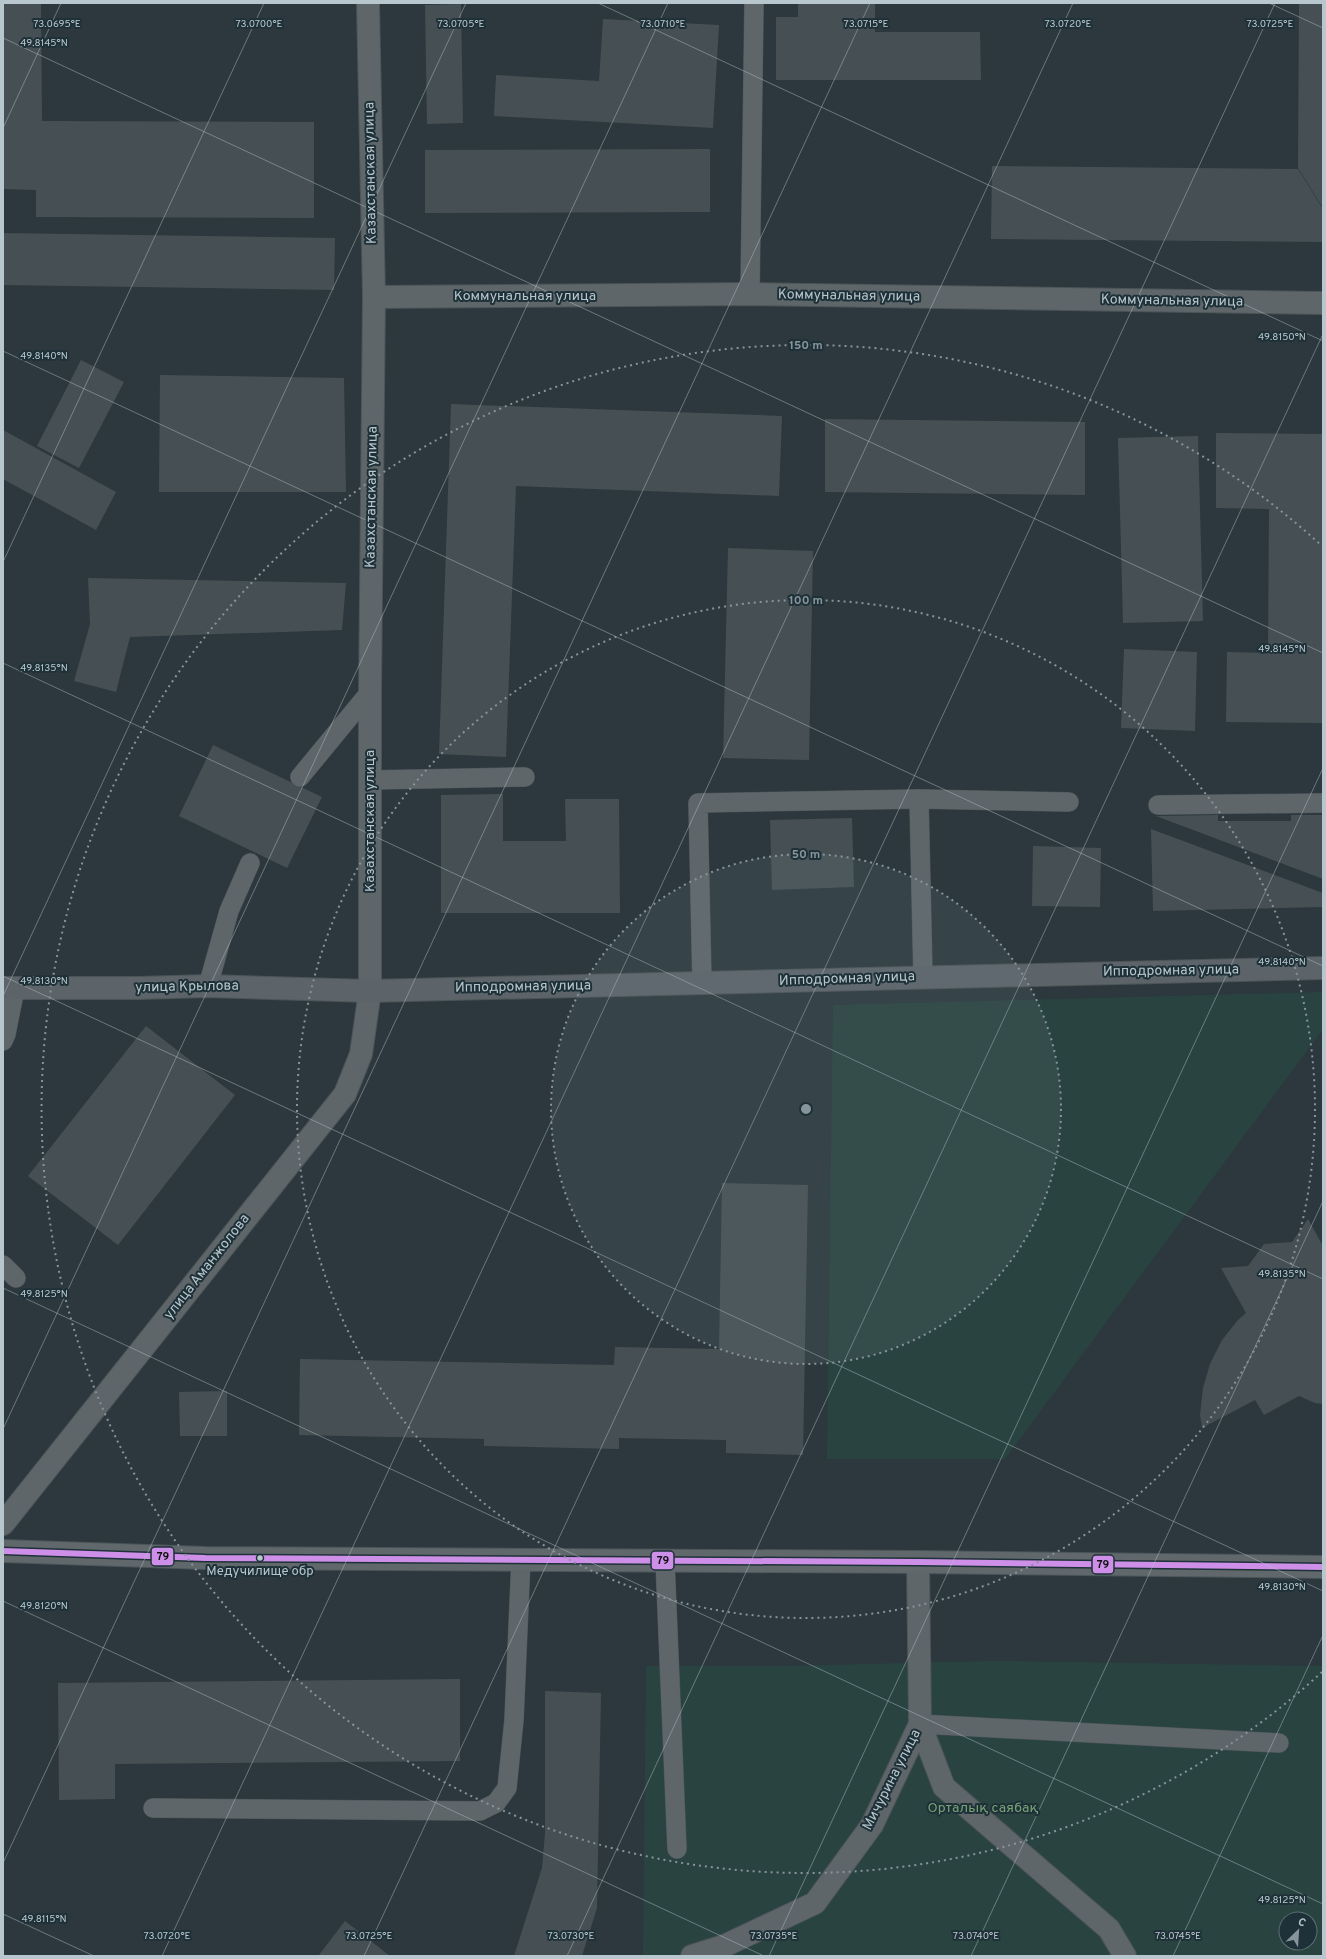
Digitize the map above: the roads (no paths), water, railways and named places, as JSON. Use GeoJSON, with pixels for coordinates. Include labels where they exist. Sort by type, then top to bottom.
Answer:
{"type":"FeatureCollection","features":[{"type":"Feature","properties":{"kind":"main road"},"geometry":{"type":"LineString","coordinates":[[3,1551],[205,1558],[918,1562],[1323,1567]]}},
{"type":"Feature","properties":{"kind":"street","name":"Казахстанская улица"},"geometry":{"type":"LineString","coordinates":[[368,3],[374,297],[370,692],[370,991]]}},
{"type":"Feature","properties":{"kind":"street","name":"Коммунальная улица"},"geometry":{"type":"LineString","coordinates":[[374,297],[750,294],[1323,303]]}},
{"type":"Feature","properties":{"kind":"street","name":"Ипподромная улица"},"geometry":{"type":"LineString","coordinates":[[370,991],[1323,968]]}},
{"type":"Feature","properties":{"kind":"street","name":"улица Крылова"},"geometry":{"type":"LineString","coordinates":[[9,988],[208,986],[370,991]]}},
{"type":"Feature","properties":{"kind":"street","name":"улица Аманжолова"},"geometry":{"type":"LineString","coordinates":[[3,1524],[344,1094],[361,1054],[370,991]]}},
{"type":"Feature","properties":{"kind":"street"},"geometry":{"type":"LineString","coordinates":[[918,1562],[920,1724],[944,1787],[1109,1929],[1125,1956]]}},
{"type":"Feature","properties":{"kind":"street","name":"Мичурина улица"},"geometry":{"type":"LineString","coordinates":[[692,1956],[724,1946],[815,1903],[872,1825],[920,1724]]}},
{"type":"Feature","properties":{"kind":"lane"},"geometry":{"type":"LineString","coordinates":[[750,294],[754,3]]}},
{"type":"Feature","properties":{"kind":"lane"},"geometry":{"type":"LineString","coordinates":[[300,777],[370,692]]}},
{"type":"Feature","properties":{"kind":"lane"},"geometry":{"type":"LineString","coordinates":[[370,780],[525,777]]}},
{"type":"Feature","properties":{"kind":"lane"},"geometry":{"type":"LineString","coordinates":[[918,799],[923,977]]}},
{"type":"Feature","properties":{"kind":"lane"},"geometry":{"type":"LineString","coordinates":[[702,983],[698,803],[918,799],[1069,802]]}},
{"type":"Feature","properties":{"kind":"lane"},"geometry":{"type":"LineString","coordinates":[[1158,805],[1323,803]]}},
{"type":"Feature","properties":{"kind":"lane"},"geometry":{"type":"LineString","coordinates":[[208,986],[229,911],[250,863]]}},
{"type":"Feature","properties":{"kind":"lane"},"geometry":{"type":"LineString","coordinates":[[3,1041],[6,1034],[9,988]]}},
{"type":"Feature","properties":{"kind":"lane"},"geometry":{"type":"LineString","coordinates":[[153,1808],[480,1811],[496,1803],[507,1788],[514,1720],[521,1560]]}},
{"type":"Feature","properties":{"kind":"lane"},"geometry":{"type":"LineString","coordinates":[[665,1561],[677,1849]]}},
{"type":"Feature","properties":{"kind":"lane"},"geometry":{"type":"LineString","coordinates":[[920,1724],[1279,1743]]}},
{"type":"Feature","properties":{"kind":"place","name":"Медучилище обр"},"geometry":{"type":"Point","coordinates":[260,1558]}},
{"type":"Feature","properties":{"kind":"park label","name":"Орталық саябақ"},"geometry":{"type":"Point","coordinates":[983,1808]}}]}
